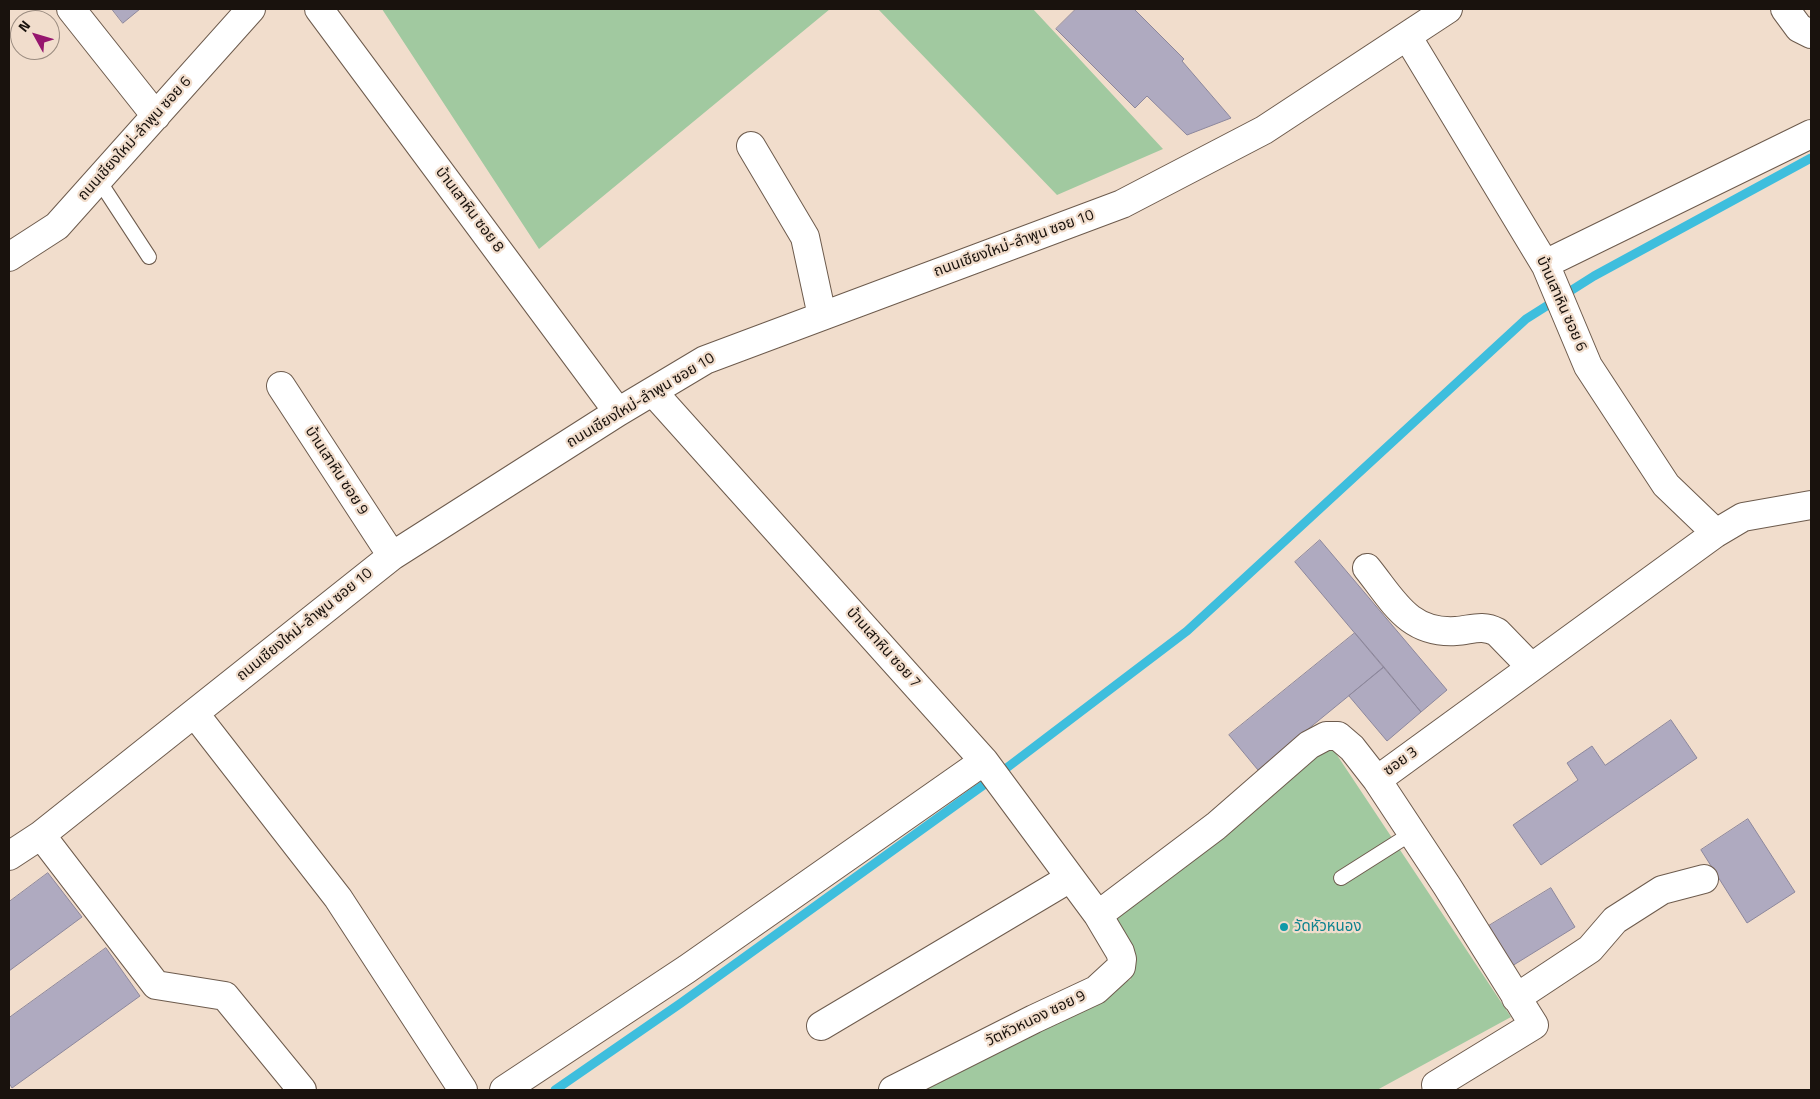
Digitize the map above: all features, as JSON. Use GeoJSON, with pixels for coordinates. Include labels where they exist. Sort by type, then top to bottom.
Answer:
{"type":"FeatureCollection","features":[{"type":"Feature","properties":{"kind":"street"},"geometry":{"type":"LineString","coordinates":[[71,9],[156,116]]}},
{"type":"Feature","properties":{"kind":"street","name":"ถนนเชียงใหม่-ลำพูน ซอย 6"},"geometry":{"type":"LineString","coordinates":[[9,257],[57,226],[252,9]]}},
{"type":"Feature","properties":{"kind":"street","name":"บ้านเสาหิน ซอย 8"},"geometry":{"type":"LineString","coordinates":[[319,9],[618,412]]}},
{"type":"Feature","properties":{"kind":"street"},"geometry":{"type":"LineString","coordinates":[[1785,9],[1799,28],[1811,34]]}},
{"type":"Feature","properties":{"kind":"street","name":"ถนนเชียงใหม่-ลำพูน ซอย 10"},"geometry":{"type":"LineString","coordinates":[[9,856],[42,835],[392,556],[618,412],[705,360],[1122,204],[1264,130],[1423,19]]}},
{"type":"Feature","properties":{"kind":"street","name":"บ้านเสาหิน ซอย 6"},"geometry":{"type":"LineString","coordinates":[[1423,19],[1545,265],[1588,366],[1666,485],[1716,533]]}},
{"type":"Feature","properties":{"kind":"street"},"geometry":{"type":"LineString","coordinates":[[1545,265],[1811,134]]}},
{"type":"Feature","properties":{"kind":"street"},"geometry":{"type":"LineString","coordinates":[[751,146],[805,237],[822,316]]}},
{"type":"Feature","properties":{"kind":"street","name":"บ้านเสาหิน ซอย 9"},"geometry":{"type":"LineString","coordinates":[[281,386],[392,556]]}},
{"type":"Feature","properties":{"kind":"street","name":"บ้านเสาหิน ซอย 7"},"geometry":{"type":"LineString","coordinates":[[653,392],[984,761],[1098,915]]}},
{"type":"Feature","properties":{"kind":"street","name":"ซอย 3"},"geometry":{"type":"LineString","coordinates":[[1098,915],[1216,826],[1309,745],[1326,736],[1338,736],[1352,748],[1377,780],[1716,533],[1743,517],[1811,505]]}},
{"type":"Feature","properties":{"kind":"street"},"geometry":{"type":"LineString","coordinates":[[1366,568],[1405,616],[1414,623],[1444,632],[1481,627],[1490,628],[1497,632],[1531,668]]}},
{"type":"Feature","properties":{"kind":"street"},"geometry":{"type":"LineString","coordinates":[[195,714],[338,898],[463,1090]]}},
{"type":"Feature","properties":{"kind":"street"},"geometry":{"type":"LineString","coordinates":[[504,1090],[687,969],[984,761]]}},
{"type":"Feature","properties":{"kind":"street"},"geometry":{"type":"LineString","coordinates":[[1377,780],[1447,886],[1534,1025],[1438,1087]]}},
{"type":"Feature","properties":{"kind":"street"},"geometry":{"type":"LineString","coordinates":[[42,835],[156,985],[225,996],[302,1090]]}},
{"type":"Feature","properties":{"kind":"street"},"geometry":{"type":"LineString","coordinates":[[821,1026],[1070,878]]}},
{"type":"Feature","properties":{"kind":"street"},"geometry":{"type":"LineString","coordinates":[[1516,998],[1590,949],[1615,920],[1662,890],[1704,880]]}},
{"type":"Feature","properties":{"kind":"street","name":"วัตหัวหนอง ซอย 9"},"geometry":{"type":"LineString","coordinates":[[893,1090],[1096,990],[1121,968],[1122,959],[1120,952],[1098,915]]}},
{"type":"Feature","properties":{"kind":"lane"},"geometry":{"type":"LineString","coordinates":[[98,180],[149,257]]}},
{"type":"Feature","properties":{"kind":"lane"},"geometry":{"type":"LineString","coordinates":[[1341,878],[1412,833]]}},
{"type":"Feature","properties":{"kind":"green space"},"geometry":{"type":"Polygon","coordinates":[[[382,9],[830,9],[539,249],[382,9]]]}},
{"type":"Feature","properties":{"kind":"green space"},"geometry":{"type":"Polygon","coordinates":[[[878,9],[1033,9],[1163,149],[1057,195],[878,9]]]}},
{"type":"Feature","properties":{"kind":"green space","name":"วัดหัวหนอง"},"geometry":{"type":"Polygon","coordinates":[[[1331,746],[1511,1017],[1377,1090],[921,1090],[1131,979],[1122,936],[1113,918],[1141,898],[1331,746]]]}},
{"type":"Feature","properties":{"kind":"building"},"geometry":{"type":"Polygon","coordinates":[[[112,9],[140,9],[123,23],[112,9]]]}},
{"type":"Feature","properties":{"kind":"building"},"geometry":{"type":"Polygon","coordinates":[[[1076,9],[1134,9],[1184,59],[1182,61],[1231,118],[1187,135],[1147,96],[1135,108],[1056,29],[1076,9]]]}},
{"type":"Feature","properties":{"kind":"building"},"geometry":{"type":"Polygon","coordinates":[[[1320,540],[1447,690],[1421,712],[1295,562],[1320,540]]]}},
{"type":"Feature","properties":{"kind":"building"},"geometry":{"type":"Polygon","coordinates":[[[1355,633],[1384,667],[1258,770],[1229,735],[1355,633]]]}},
{"type":"Feature","properties":{"kind":"building"},"geometry":{"type":"Polygon","coordinates":[[[1384,667],[1421,712],[1387,741],[1349,696],[1384,667]]]}},
{"type":"Feature","properties":{"kind":"building"},"geometry":{"type":"Polygon","coordinates":[[[1671,720],[1697,758],[1541,865],[1513,825],[1578,780],[1567,763],[1592,746],[1605,765],[1671,720]]]}},
{"type":"Feature","properties":{"kind":"building"},"geometry":{"type":"Polygon","coordinates":[[[1748,819],[1795,892],[1747,923],[1701,850],[1748,819]]]}},
{"type":"Feature","properties":{"kind":"building"},"geometry":{"type":"Polygon","coordinates":[[[48,873],[82,917],[9,971],[9,902],[48,873]]]}},
{"type":"Feature","properties":{"kind":"building"},"geometry":{"type":"Polygon","coordinates":[[[1551,888],[1575,927],[1512,966],[1487,927],[1551,888]]]}},
{"type":"Feature","properties":{"kind":"building"},"geometry":{"type":"Polygon","coordinates":[[[106,948],[140,996],[12,1088],[9,1083],[9,1018],[106,948]]]}},
{"type":"Feature","properties":{"kind":"waterway"},"geometry":{"type":"LineString","coordinates":[[555,1090],[681,1003],[996,776],[1187,631],[1526,319],[1594,276],[1811,158]]}},
{"type":"Feature","properties":{"kind":"place","name":"วัดหัวหนอง"},"geometry":{"type":"Point","coordinates":[1284,927]}}]}
